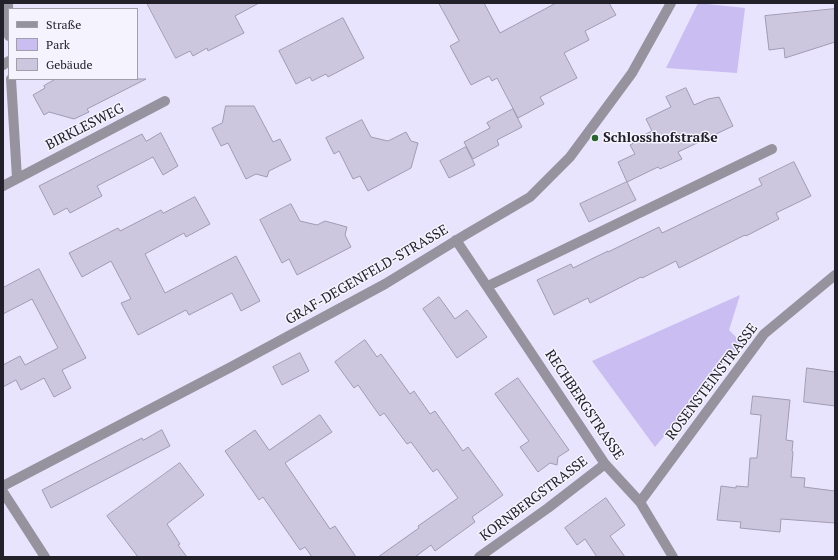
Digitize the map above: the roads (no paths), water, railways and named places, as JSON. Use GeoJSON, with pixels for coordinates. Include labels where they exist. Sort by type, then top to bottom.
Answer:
{"type":"FeatureCollection","features":[{"type":"Feature","properties":{"kind":"street","name":"GRAF-DEGENFELD-STRASSE"},"geometry":{"type":"LineString","coordinates":[[3,486],[231,367],[384,284],[530,197],[570,157],[632,73],[671,3]]}},
{"type":"Feature","properties":{"kind":"street"},"geometry":{"type":"LineString","coordinates":[[11,80],[17,178]]}},
{"type":"Feature","properties":{"kind":"street","name":"BIRKLESWEG"},"geometry":{"type":"LineString","coordinates":[[3,186],[165,101]]}},
{"type":"Feature","properties":{"kind":"street"},"geometry":{"type":"LineString","coordinates":[[488,286],[772,149]]}},
{"type":"Feature","properties":{"kind":"street","name":"RECHBERGSTRASSE"},"geometry":{"type":"LineString","coordinates":[[456,240],[605,464],[640,502],[673,557]]}},
{"type":"Feature","properties":{"kind":"street","name":"ROSENSTEINSTRASSE"},"geometry":{"type":"LineString","coordinates":[[640,502],[764,334],[835,275]]}},
{"type":"Feature","properties":{"kind":"street","name":"KORNBERGSTRASSE"},"geometry":{"type":"LineString","coordinates":[[479,557],[548,508],[605,464]]}},
{"type":"Feature","properties":{"kind":"street"},"geometry":{"type":"LineString","coordinates":[[3,492],[44,557]]}},
{"type":"Feature","properties":{"kind":"place","name":"Schlosshofstraße"},"geometry":{"type":"Point","coordinates":[595,138]}}]}
